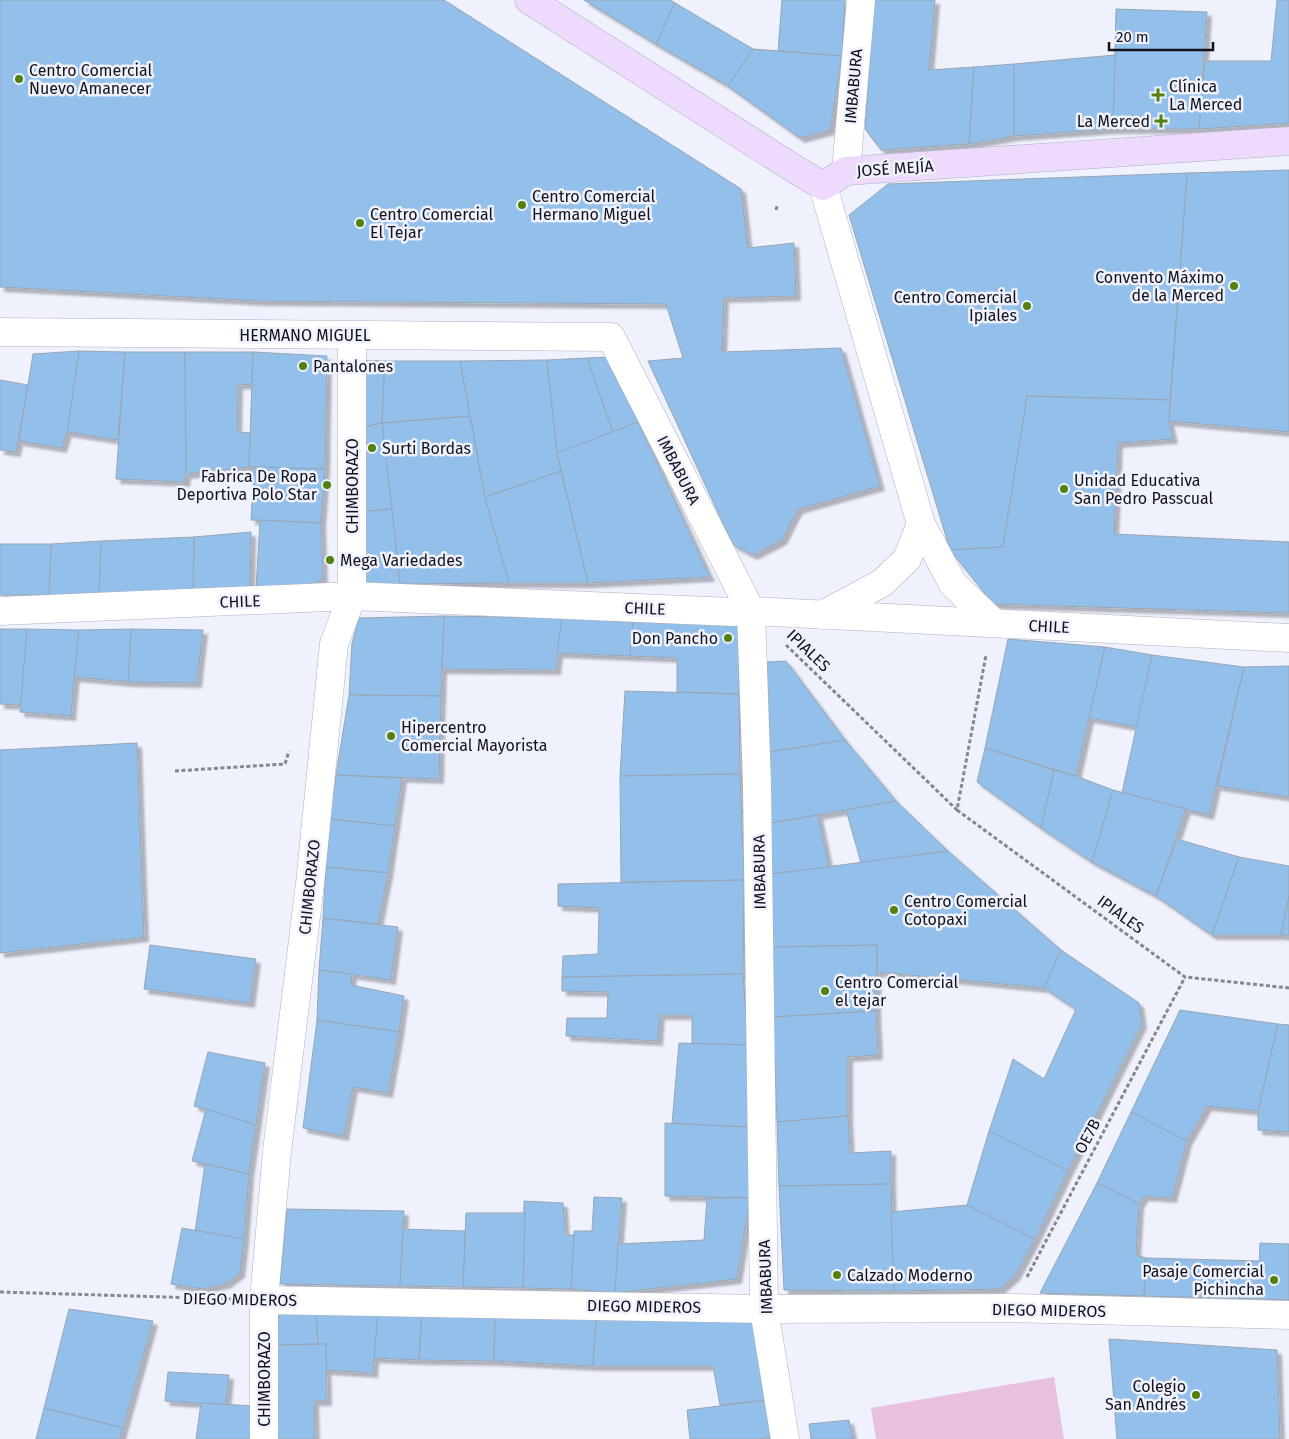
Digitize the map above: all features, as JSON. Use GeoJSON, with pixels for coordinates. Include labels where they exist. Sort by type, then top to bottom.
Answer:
{"type":"FeatureCollection","features":[{"type":"Feature","properties":{"kind":"street"},"geometry":{"type":"LineString","coordinates":[[529,0],[823,186],[921,524],[953,584],[994,623]]}},
{"type":"Feature","properties":{"kind":"street","name":"IMBABURA"},"geometry":{"type":"LineString","coordinates":[[846,172],[861,0]]}},
{"type":"Feature","properties":{"kind":"street","name":"JOSÉ MEJÍA"},"geometry":{"type":"LineString","coordinates":[[823,186],[846,172],[1289,141]]}},
{"type":"Feature","properties":{"kind":"street","name":"HERMANO MIGUEL"},"geometry":{"type":"LineString","coordinates":[[0,332],[611,338]]}},
{"type":"Feature","properties":{"kind":"street","name":"CHIMBORAZO"},"geometry":{"type":"LineString","coordinates":[[264,1439],[264,1300],[277,1151],[310,884],[334,644],[352,596],[352,336]]}},
{"type":"Feature","properties":{"kind":"street","name":"IMBABURA"},"geometry":{"type":"LineString","coordinates":[[611,338],[751,611],[757,784],[764,1309],[785,1439]]}},
{"type":"Feature","properties":{"kind":"street"},"geometry":{"type":"LineString","coordinates":[[822,615],[882,583],[907,559],[921,524]]}},
{"type":"Feature","properties":{"kind":"street","name":"CHILE"},"geometry":{"type":"LineString","coordinates":[[0,611],[352,596],[733,612],[751,611],[1289,638]]}},
{"type":"Feature","properties":{"kind":"street","name":"DIEGO MIDEROS"},"geometry":{"type":"LineString","coordinates":[[264,1300],[764,1309],[1011,1308],[1289,1315]]}},
{"type":"Feature","properties":{"kind":"path","name":"IPIALES"},"geometry":{"type":"LineString","coordinates":[[751,611],[957,810],[1185,976],[1289,988]]}},
{"type":"Feature","properties":{"kind":"path"},"geometry":{"type":"LineString","coordinates":[[957,810],[986,655]]}},
{"type":"Feature","properties":{"kind":"path"},"geometry":{"type":"LineString","coordinates":[[175,771],[285,764],[291,746]]}},
{"type":"Feature","properties":{"kind":"path","name":"OE7B"},"geometry":{"type":"LineString","coordinates":[[1011,1308],[1185,976]]}},
{"type":"Feature","properties":{"kind":"path","name":"DIEGO MIDEROS"},"geometry":{"type":"LineString","coordinates":[[0,1292],[264,1300]]}},
{"type":"Feature","properties":{"kind":"shaded area"},"geometry":{"type":"Polygon","coordinates":[[[1054,1377],[1064,1439],[876,1439],[871,1408],[1054,1377]]]}},
{"type":"Feature","properties":{"kind":"building"},"geometry":{"type":"Polygon","coordinates":[[[0,0],[444,0],[741,189],[748,248],[794,243],[796,296],[724,298],[722,352],[841,348],[880,486],[798,509],[782,540],[753,555],[733,545],[648,361],[683,358],[666,304],[260,301],[0,287],[0,0]]]}},
{"type":"Feature","properties":{"kind":"building"},"geometry":{"type":"Polygon","coordinates":[[[584,0],[671,0],[675,3],[656,44],[584,0]]]}},
{"type":"Feature","properties":{"kind":"building"},"geometry":{"type":"Polygon","coordinates":[[[782,0],[845,0],[842,56],[778,51],[782,0]]]}},
{"type":"Feature","properties":{"kind":"building"},"geometry":{"type":"Polygon","coordinates":[[[874,0],[935,0],[929,70],[974,67],[969,144],[881,150],[865,129],[874,0]]]}},
{"type":"Feature","properties":{"kind":"building"},"geometry":{"type":"Polygon","coordinates":[[[1277,0],[1289,0],[1289,123],[1199,129],[1205,61],[1271,61],[1277,0]]]}},
{"type":"Feature","properties":{"kind":"building"},"geometry":{"type":"Polygon","coordinates":[[[675,3],[753,49],[728,86],[656,44],[675,3]]]}},
{"type":"Feature","properties":{"kind":"building","name":"Clínica La Merced"},"geometry":{"type":"Polygon","coordinates":[[[1116,9],[1207,12],[1199,129],[1113,129],[1116,9]]]}},
{"type":"Feature","properties":{"kind":"building"},"geometry":{"type":"Polygon","coordinates":[[[753,49],[842,56],[830,130],[800,138],[728,86],[753,49]]]}},
{"type":"Feature","properties":{"kind":"building"},"geometry":{"type":"Polygon","coordinates":[[[1115,55],[1113,129],[1014,136],[1014,64],[1115,55]]]}},
{"type":"Feature","properties":{"kind":"building"},"geometry":{"type":"Polygon","coordinates":[[[1014,64],[1014,136],[969,144],[974,67],[1014,64]]]}},
{"type":"Feature","properties":{"kind":"building","name":"Convento Máximo de la Merced"},"geometry":{"type":"Polygon","coordinates":[[[1289,170],[1289,432],[1169,421],[1187,173],[1289,170]]]}},
{"type":"Feature","properties":{"kind":"building","name":"Centro Comercial Ipiales"},"geometry":{"type":"Polygon","coordinates":[[[1187,173],[1170,400],[1027,396],[1003,547],[950,550],[849,215],[888,184],[1187,173]]]}},
{"type":"Feature","properties":{"kind":"building"},"geometry":{"type":"Polygon","coordinates":[[[79,351],[125,352],[118,440],[67,432],[79,351]]]}},
{"type":"Feature","properties":{"kind":"building"},"geometry":{"type":"Polygon","coordinates":[[[79,351],[67,432],[62,448],[19,441],[33,354],[79,351]]]}},
{"type":"Feature","properties":{"kind":"building"},"geometry":{"type":"Polygon","coordinates":[[[125,352],[185,352],[185,482],[116,479],[125,352]]]}},
{"type":"Feature","properties":{"kind":"building"},"geometry":{"type":"Polygon","coordinates":[[[185,352],[253,352],[252,384],[238,385],[237,432],[250,433],[249,467],[186,474],[185,352]]]}},
{"type":"Feature","properties":{"kind":"building"},"geometry":{"type":"Polygon","coordinates":[[[253,352],[327,356],[325,469],[249,467],[253,352]]]}},
{"type":"Feature","properties":{"kind":"building"},"geometry":{"type":"Polygon","coordinates":[[[609,357],[638,422],[613,433],[587,358],[609,357]]]}},
{"type":"Feature","properties":{"kind":"building"},"geometry":{"type":"Polygon","coordinates":[[[587,358],[613,433],[557,453],[547,360],[587,358]]]}},
{"type":"Feature","properties":{"kind":"building"},"geometry":{"type":"Polygon","coordinates":[[[357,360],[385,361],[382,423],[356,429],[357,360]]]}},
{"type":"Feature","properties":{"kind":"building"},"geometry":{"type":"Polygon","coordinates":[[[547,360],[557,453],[561,471],[485,497],[460,361],[547,360]]]}},
{"type":"Feature","properties":{"kind":"building"},"geometry":{"type":"Polygon","coordinates":[[[385,361],[460,361],[470,416],[382,423],[385,361]]]}},
{"type":"Feature","properties":{"kind":"building"},"geometry":{"type":"Polygon","coordinates":[[[0,380],[28,385],[16,452],[0,450],[0,380]]]}},
{"type":"Feature","properties":{"kind":"building","name":"Unidad Educativa San Pedro Passcual"},"geometry":{"type":"Polygon","coordinates":[[[1027,396],[1170,400],[1169,421],[1173,439],[1118,443],[1114,534],[1289,542],[1289,613],[993,604],[950,550],[1003,547],[1027,396]]]}},
{"type":"Feature","properties":{"kind":"building"},"geometry":{"type":"Polygon","coordinates":[[[470,416],[485,497],[509,583],[400,584],[382,423],[470,416]]]}},
{"type":"Feature","properties":{"kind":"building"},"geometry":{"type":"Polygon","coordinates":[[[638,422],[710,577],[588,583],[557,453],[638,422]]]}},
{"type":"Feature","properties":{"kind":"building"},"geometry":{"type":"Polygon","coordinates":[[[382,423],[392,509],[357,512],[356,429],[382,423]]]}},
{"type":"Feature","properties":{"kind":"building"},"geometry":{"type":"Polygon","coordinates":[[[254,467],[325,469],[321,523],[251,520],[254,467]]]}},
{"type":"Feature","properties":{"kind":"building"},"geometry":{"type":"Polygon","coordinates":[[[561,471],[588,583],[509,583],[485,497],[561,471]]]}},
{"type":"Feature","properties":{"kind":"building"},"geometry":{"type":"Polygon","coordinates":[[[392,509],[400,584],[358,585],[357,512],[392,509]]]}},
{"type":"Feature","properties":{"kind":"building"},"geometry":{"type":"Polygon","coordinates":[[[260,520],[321,523],[323,578],[313,586],[256,589],[260,520]]]}},
{"type":"Feature","properties":{"kind":"building"},"geometry":{"type":"Polygon","coordinates":[[[251,532],[250,590],[193,594],[194,537],[251,532]]]}},
{"type":"Feature","properties":{"kind":"building"},"geometry":{"type":"Polygon","coordinates":[[[194,537],[193,594],[99,595],[101,541],[194,537]]]}},
{"type":"Feature","properties":{"kind":"building"},"geometry":{"type":"Polygon","coordinates":[[[101,541],[99,595],[49,595],[51,544],[101,541]]]}},
{"type":"Feature","properties":{"kind":"building"},"geometry":{"type":"Polygon","coordinates":[[[0,544],[51,544],[49,595],[0,595],[0,544]]]}},
{"type":"Feature","properties":{"kind":"building"},"geometry":{"type":"Polygon","coordinates":[[[444,616],[441,696],[349,695],[352,643],[359,618],[444,616]]]}},
{"type":"Feature","properties":{"kind":"building"},"geometry":{"type":"Polygon","coordinates":[[[444,616],[562,618],[556,670],[442,669],[444,616]]]}},
{"type":"Feature","properties":{"kind":"building"},"geometry":{"type":"Polygon","coordinates":[[[562,618],[633,622],[630,656],[557,653],[562,618]]]}},
{"type":"Feature","properties":{"kind":"building"},"geometry":{"type":"Polygon","coordinates":[[[633,622],[739,625],[739,694],[677,692],[677,658],[630,656],[633,622]]]}},
{"type":"Feature","properties":{"kind":"building"},"geometry":{"type":"Polygon","coordinates":[[[0,629],[27,629],[21,705],[0,704],[0,629]]]}},
{"type":"Feature","properties":{"kind":"building"},"geometry":{"type":"Polygon","coordinates":[[[27,629],[79,630],[71,716],[20,712],[27,629]]]}},
{"type":"Feature","properties":{"kind":"building"},"geometry":{"type":"Polygon","coordinates":[[[131,629],[203,630],[197,683],[128,682],[131,629]]]}},
{"type":"Feature","properties":{"kind":"building"},"geometry":{"type":"Polygon","coordinates":[[[131,629],[128,682],[74,677],[79,630],[131,629]]]}},
{"type":"Feature","properties":{"kind":"building"},"geometry":{"type":"Polygon","coordinates":[[[1008,639],[1105,647],[1076,776],[985,748],[1008,639]]]}},
{"type":"Feature","properties":{"kind":"building"},"geometry":{"type":"Polygon","coordinates":[[[1105,647],[1152,655],[1137,727],[1089,718],[1105,647]]]}},
{"type":"Feature","properties":{"kind":"building"},"geometry":{"type":"Polygon","coordinates":[[[1152,655],[1244,667],[1209,815],[1122,793],[1152,655]]]}},
{"type":"Feature","properties":{"kind":"building"},"geometry":{"type":"Polygon","coordinates":[[[786,661],[845,740],[770,752],[767,662],[786,661]]]}},
{"type":"Feature","properties":{"kind":"building"},"geometry":{"type":"Polygon","coordinates":[[[1289,666],[1289,797],[1217,786],[1244,667],[1289,666]]]}},
{"type":"Feature","properties":{"kind":"building"},"geometry":{"type":"Polygon","coordinates":[[[625,691],[739,694],[740,774],[620,776],[625,691]]]}},
{"type":"Feature","properties":{"kind":"building","name":"Hipercentro Comercial Mayorista"},"geometry":{"type":"Polygon","coordinates":[[[349,695],[441,696],[439,779],[336,775],[349,695]]]}},
{"type":"Feature","properties":{"kind":"building"},"geometry":{"type":"Polygon","coordinates":[[[845,740],[896,801],[771,823],[770,752],[845,740]]]}},
{"type":"Feature","properties":{"kind":"building"},"geometry":{"type":"Polygon","coordinates":[[[137,743],[144,937],[0,953],[0,750],[137,743]]]}},
{"type":"Feature","properties":{"kind":"building"},"geometry":{"type":"Polygon","coordinates":[[[985,748],[1054,770],[1041,828],[977,782],[985,748]]]}},
{"type":"Feature","properties":{"kind":"building"},"geometry":{"type":"Polygon","coordinates":[[[1054,770],[1113,790],[1092,862],[1041,828],[1054,770]]]}},
{"type":"Feature","properties":{"kind":"building"},"geometry":{"type":"Polygon","coordinates":[[[740,774],[744,880],[621,882],[620,776],[740,774]]]}},
{"type":"Feature","properties":{"kind":"building"},"geometry":{"type":"Polygon","coordinates":[[[336,775],[402,778],[395,826],[330,819],[336,775]]]}},
{"type":"Feature","properties":{"kind":"building"},"geometry":{"type":"Polygon","coordinates":[[[1113,790],[1186,809],[1156,896],[1092,862],[1113,790]]]}},
{"type":"Feature","properties":{"kind":"building"},"geometry":{"type":"Polygon","coordinates":[[[896,801],[948,851],[861,863],[846,810],[896,801]]]}},
{"type":"Feature","properties":{"kind":"building"},"geometry":{"type":"Polygon","coordinates":[[[818,815],[829,867],[772,874],[771,823],[818,815]]]}},
{"type":"Feature","properties":{"kind":"building"},"geometry":{"type":"Polygon","coordinates":[[[330,819],[395,826],[388,873],[326,867],[330,819]]]}},
{"type":"Feature","properties":{"kind":"building"},"geometry":{"type":"Polygon","coordinates":[[[1177,839],[1239,857],[1212,935],[1156,896],[1177,839]]]}},
{"type":"Feature","properties":{"kind":"building","name":"Centro Comercial Cotopaxi"},"geometry":{"type":"Polygon","coordinates":[[[948,851],[1061,950],[1044,988],[877,972],[877,945],[773,947],[772,874],[948,851]]]}},
{"type":"Feature","properties":{"kind":"building"},"geometry":{"type":"Polygon","coordinates":[[[1239,857],[1289,866],[1289,896],[1281,935],[1212,935],[1239,857]]]}},
{"type":"Feature","properties":{"kind":"building"},"geometry":{"type":"Polygon","coordinates":[[[326,867],[388,873],[378,924],[323,918],[326,867]]]}},
{"type":"Feature","properties":{"kind":"building"},"geometry":{"type":"Polygon","coordinates":[[[744,880],[743,974],[562,977],[563,956],[598,954],[599,908],[558,906],[558,884],[744,880]]]}},
{"type":"Feature","properties":{"kind":"building"},"geometry":{"type":"Polygon","coordinates":[[[1289,896],[1289,936],[1281,935],[1289,896]]]}},
{"type":"Feature","properties":{"kind":"building"},"geometry":{"type":"Polygon","coordinates":[[[323,918],[398,927],[391,980],[319,970],[323,918]]]}},
{"type":"Feature","properties":{"kind":"building"},"geometry":{"type":"Polygon","coordinates":[[[150,945],[256,959],[250,1003],[144,989],[150,945]]]}},
{"type":"Feature","properties":{"kind":"building","name":"Centro Comercial el tejar"},"geometry":{"type":"Polygon","coordinates":[[[877,945],[876,1011],[773,1017],[773,947],[877,945]]]}},
{"type":"Feature","properties":{"kind":"building"},"geometry":{"type":"Polygon","coordinates":[[[1061,950],[1139,1003],[1142,1024],[1068,1171],[989,1131],[1013,1059],[1044,1079],[1076,1009],[1044,988],[1061,950]]]}},
{"type":"Feature","properties":{"kind":"building"},"geometry":{"type":"Polygon","coordinates":[[[319,970],[352,974],[351,985],[404,996],[399,1032],[317,1020],[319,970]]]}},
{"type":"Feature","properties":{"kind":"building"},"geometry":{"type":"Polygon","coordinates":[[[743,974],[748,1045],[692,1044],[692,1015],[660,1015],[658,1041],[566,1036],[567,1018],[607,1018],[608,992],[562,991],[562,977],[743,974]]]}},
{"type":"Feature","properties":{"kind":"building"},"geometry":{"type":"Polygon","coordinates":[[[1180,1010],[1278,1024],[1258,1111],[1207,1106],[1187,1141],[1131,1112],[1180,1010]]]}},
{"type":"Feature","properties":{"kind":"building"},"geometry":{"type":"Polygon","coordinates":[[[876,1011],[878,1055],[848,1057],[848,1116],[777,1122],[773,1017],[876,1011]]]}},
{"type":"Feature","properties":{"kind":"building"},"geometry":{"type":"Polygon","coordinates":[[[317,1020],[399,1032],[388,1093],[353,1087],[344,1136],[303,1128],[317,1020]]]}},
{"type":"Feature","properties":{"kind":"building"},"geometry":{"type":"Polygon","coordinates":[[[1278,1024],[1289,1025],[1289,1132],[1258,1130],[1258,1111],[1278,1024]]]}},
{"type":"Feature","properties":{"kind":"building"},"geometry":{"type":"Polygon","coordinates":[[[679,1043],[748,1045],[748,1127],[672,1124],[679,1043]]]}},
{"type":"Feature","properties":{"kind":"building"},"geometry":{"type":"Polygon","coordinates":[[[208,1052],[265,1063],[256,1125],[194,1106],[208,1052]]]}},
{"type":"Feature","properties":{"kind":"building"},"geometry":{"type":"Polygon","coordinates":[[[206,1109],[256,1125],[249,1174],[192,1161],[206,1109]]]}},
{"type":"Feature","properties":{"kind":"building"},"geometry":{"type":"Polygon","coordinates":[[[1131,1112],[1187,1141],[1172,1198],[1144,1196],[1139,1204],[1097,1183],[1131,1112]]]}},
{"type":"Feature","properties":{"kind":"building"},"geometry":{"type":"Polygon","coordinates":[[[848,1116],[850,1153],[891,1151],[891,1184],[779,1186],[777,1122],[848,1116]]]}},
{"type":"Feature","properties":{"kind":"building"},"geometry":{"type":"Polygon","coordinates":[[[665,1123],[748,1127],[750,1198],[665,1196],[665,1123]]]}},
{"type":"Feature","properties":{"kind":"building"},"geometry":{"type":"Polygon","coordinates":[[[989,1131],[1068,1171],[1035,1239],[967,1205],[989,1131]]]}},
{"type":"Feature","properties":{"kind":"building"},"geometry":{"type":"Polygon","coordinates":[[[205,1164],[249,1174],[244,1239],[195,1232],[205,1164]]]}},
{"type":"Feature","properties":{"kind":"building"},"geometry":{"type":"Polygon","coordinates":[[[1097,1183],[1139,1204],[1136,1255],[1146,1258],[1144,1296],[1040,1293],[1097,1183]]]}},
{"type":"Feature","properties":{"kind":"building"},"geometry":{"type":"Polygon","coordinates":[[[891,1184],[894,1291],[784,1290],[779,1186],[891,1184]]]}},
{"type":"Feature","properties":{"kind":"building"},"geometry":{"type":"Polygon","coordinates":[[[594,1197],[622,1198],[615,1293],[571,1289],[574,1231],[592,1231],[594,1197]]]}},
{"type":"Feature","properties":{"kind":"building"},"geometry":{"type":"Polygon","coordinates":[[[707,1198],[750,1198],[737,1279],[615,1293],[618,1244],[704,1240],[707,1198]]]}},
{"type":"Feature","properties":{"kind":"building"},"geometry":{"type":"Polygon","coordinates":[[[524,1201],[563,1203],[565,1235],[574,1235],[571,1289],[523,1288],[524,1201]]]}},
{"type":"Feature","properties":{"kind":"building"},"geometry":{"type":"Polygon","coordinates":[[[967,1205],[1035,1239],[1015,1276],[1000,1289],[894,1291],[891,1212],[967,1205]]]}},
{"type":"Feature","properties":{"kind":"building"},"geometry":{"type":"Polygon","coordinates":[[[287,1209],[404,1211],[400,1286],[280,1284],[287,1209]]]}},
{"type":"Feature","properties":{"kind":"building"},"geometry":{"type":"Polygon","coordinates":[[[466,1213],[525,1213],[523,1288],[463,1287],[466,1213]]]}},
{"type":"Feature","properties":{"kind":"building"},"geometry":{"type":"Polygon","coordinates":[[[182,1228],[244,1239],[240,1273],[227,1283],[202,1289],[171,1284],[182,1228]]]}},
{"type":"Feature","properties":{"kind":"building"},"geometry":{"type":"Polygon","coordinates":[[[403,1229],[465,1231],[463,1287],[400,1286],[403,1229]]]}},
{"type":"Feature","properties":{"kind":"building","name":"Pasaje Comercial Pichincha"},"geometry":{"type":"Polygon","coordinates":[[[1260,1243],[1289,1244],[1289,1300],[1258,1299],[1260,1243]]]}},
{"type":"Feature","properties":{"kind":"building"},"geometry":{"type":"Polygon","coordinates":[[[1146,1258],[1259,1261],[1258,1299],[1144,1296],[1146,1258]]]}},
{"type":"Feature","properties":{"kind":"building"},"geometry":{"type":"Polygon","coordinates":[[[69,1309],[153,1321],[123,1428],[44,1408],[69,1309]]]}},
{"type":"Feature","properties":{"kind":"building"},"geometry":{"type":"Polygon","coordinates":[[[279,1311],[316,1311],[318,1344],[277,1345],[279,1311]]]}},
{"type":"Feature","properties":{"kind":"building"},"geometry":{"type":"Polygon","coordinates":[[[316,1311],[378,1313],[373,1373],[326,1370],[326,1344],[318,1344],[316,1311]]]}},
{"type":"Feature","properties":{"kind":"building"},"geometry":{"type":"Polygon","coordinates":[[[422,1312],[419,1360],[374,1358],[378,1313],[422,1312]]]}},
{"type":"Feature","properties":{"kind":"building"},"geometry":{"type":"Polygon","coordinates":[[[422,1312],[495,1316],[494,1361],[419,1360],[422,1312]]]}},
{"type":"Feature","properties":{"kind":"building"},"geometry":{"type":"Polygon","coordinates":[[[495,1316],[596,1318],[593,1366],[494,1361],[495,1316]]]}},
{"type":"Feature","properties":{"kind":"building"},"geometry":{"type":"Polygon","coordinates":[[[755,1316],[768,1400],[720,1405],[713,1366],[593,1366],[596,1318],[755,1316]]]}},
{"type":"Feature","properties":{"kind":"building","name":"Colegio San Andrés"},"geometry":{"type":"Polygon","coordinates":[[[1109,1339],[1277,1350],[1280,1439],[1117,1439],[1109,1339]]]}},
{"type":"Feature","properties":{"kind":"building"},"geometry":{"type":"Polygon","coordinates":[[[326,1344],[327,1401],[314,1401],[315,1439],[276,1439],[277,1345],[326,1344]]]}},
{"type":"Feature","properties":{"kind":"building"},"geometry":{"type":"Polygon","coordinates":[[[168,1372],[229,1375],[226,1405],[165,1401],[168,1372]]]}},
{"type":"Feature","properties":{"kind":"building"},"geometry":{"type":"Polygon","coordinates":[[[768,1400],[772,1437],[758,1439],[690,1439],[687,1410],[768,1400]]]}},
{"type":"Feature","properties":{"kind":"building"},"geometry":{"type":"Polygon","coordinates":[[[201,1403],[255,1406],[254,1439],[196,1439],[201,1403]]]}},
{"type":"Feature","properties":{"kind":"building"},"geometry":{"type":"Polygon","coordinates":[[[44,1408],[123,1428],[120,1439],[36,1439],[44,1408]]]}},
{"type":"Feature","properties":{"kind":"building"},"geometry":{"type":"Polygon","coordinates":[[[849,1420],[853,1439],[811,1439],[809,1424],[849,1420]]]}},
{"type":"Feature","properties":{"kind":"place","name":"Centro Comercial Nuevo Amanecer"},"geometry":{"type":"Point","coordinates":[19,79]}},
{"type":"Feature","properties":{"kind":"place","name":"Clínica La Merced"},"geometry":{"type":"Point","coordinates":[1158,95]}},
{"type":"Feature","properties":{"kind":"place","name":"La Merced"},"geometry":{"type":"Point","coordinates":[1161,121]}},
{"type":"Feature","properties":{"kind":"place","name":"Centro Comercial Hermano Miguel"},"geometry":{"type":"Point","coordinates":[522,205]}},
{"type":"Feature","properties":{"kind":"place","name":"Centro Comercial El Tejar"},"geometry":{"type":"Point","coordinates":[360,223]}},
{"type":"Feature","properties":{"kind":"place","name":"Convento Máximo de la Merced"},"geometry":{"type":"Point","coordinates":[1234,286]}},
{"type":"Feature","properties":{"kind":"place","name":"Centro Comercial Ipiales"},"geometry":{"type":"Point","coordinates":[1027,306]}},
{"type":"Feature","properties":{"kind":"place","name":"Pantalones"},"geometry":{"type":"Point","coordinates":[303,366]}},
{"type":"Feature","properties":{"kind":"place","name":"Surti Bordas"},"geometry":{"type":"Point","coordinates":[372,448]}},
{"type":"Feature","properties":{"kind":"place","name":"Fabrica De Ropa Deportiva Polo Star"},"geometry":{"type":"Point","coordinates":[327,485]}},
{"type":"Feature","properties":{"kind":"place","name":"Unidad Educativa San Pedro Passcual"},"geometry":{"type":"Point","coordinates":[1064,489]}},
{"type":"Feature","properties":{"kind":"place","name":"Mega Variedades"},"geometry":{"type":"Point","coordinates":[330,560]}},
{"type":"Feature","properties":{"kind":"place","name":"Don Pancho"},"geometry":{"type":"Point","coordinates":[728,638]}},
{"type":"Feature","properties":{"kind":"place","name":"Hipercentro Comercial Mayorista"},"geometry":{"type":"Point","coordinates":[391,736]}},
{"type":"Feature","properties":{"kind":"place","name":"Centro Comercial Cotopaxi"},"geometry":{"type":"Point","coordinates":[894,910]}},
{"type":"Feature","properties":{"kind":"place","name":"Centro Comercial el tejar"},"geometry":{"type":"Point","coordinates":[825,991]}},
{"type":"Feature","properties":{"kind":"place","name":"Calzado Moderno"},"geometry":{"type":"Point","coordinates":[837,1275]}},
{"type":"Feature","properties":{"kind":"place","name":"Pasaje Comercial Pichincha"},"geometry":{"type":"Point","coordinates":[1274,1280]}},
{"type":"Feature","properties":{"kind":"place","name":"Colegio San Andrés"},"geometry":{"type":"Point","coordinates":[1196,1395]}}]}
